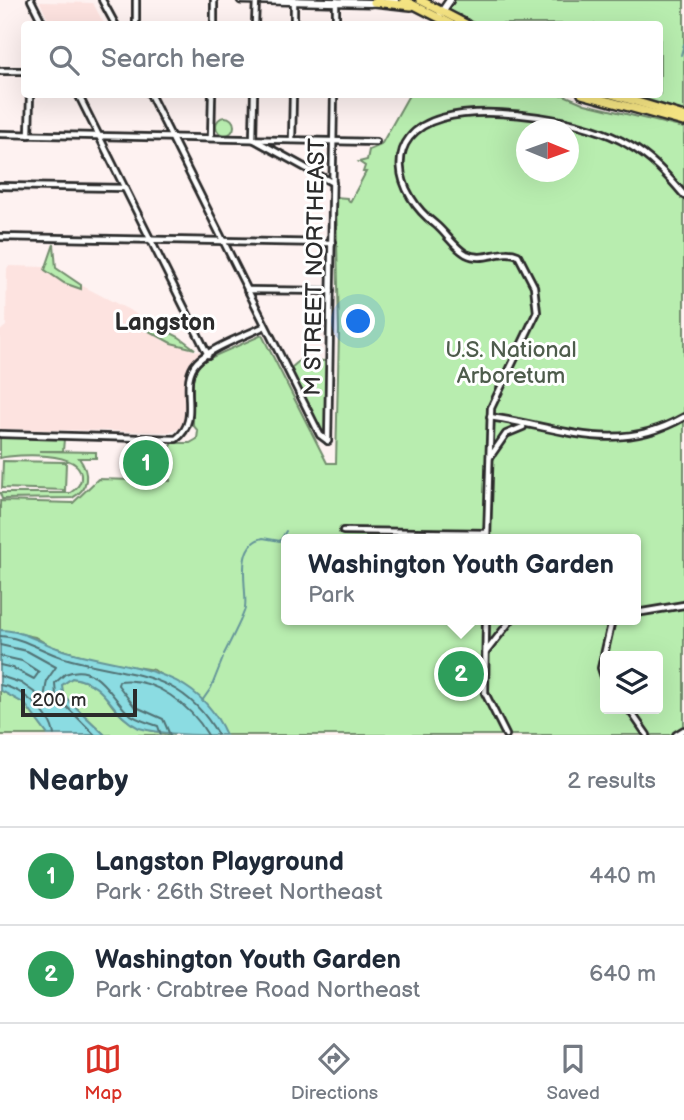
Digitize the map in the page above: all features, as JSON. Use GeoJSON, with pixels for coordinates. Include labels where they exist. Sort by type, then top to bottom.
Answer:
{"type":"FeatureCollection","features":[{"type":"Feature","properties":{"kind":"main road"},"geometry":{"type":"LineString","coordinates":[[241,0],[418,3]]}},
{"type":"Feature","properties":{"kind":"main road"},"geometry":{"type":"LineString","coordinates":[[374,2],[395,0]]}},
{"type":"Feature","properties":{"kind":"main road"},"geometry":{"type":"LineString","coordinates":[[404,0],[418,3],[447,21]]}},
{"type":"Feature","properties":{"kind":"main road"},"geometry":{"type":"LineString","coordinates":[[438,14],[444,0]]}},
{"type":"Feature","properties":{"kind":"main road"},"geometry":{"type":"LineString","coordinates":[[438,14],[450,0]]}},
{"type":"Feature","properties":{"kind":"main road"},"geometry":{"type":"LineString","coordinates":[[438,14],[458,21]]}},
{"type":"Feature","properties":{"kind":"main road"},"geometry":{"type":"LineString","coordinates":[[597,98],[684,122]]}},
{"type":"Feature","properties":{"kind":"main road"},"geometry":{"type":"LineString","coordinates":[[624,98],[684,116]]}},
{"type":"Feature","properties":{"kind":"street"},"geometry":{"type":"LineString","coordinates":[[31,0],[42,21]]}},
{"type":"Feature","properties":{"kind":"street"},"geometry":{"type":"LineString","coordinates":[[102,0],[113,21]]}},
{"type":"Feature","properties":{"kind":"street"},"geometry":{"type":"LineString","coordinates":[[136,0],[136,21]]}},
{"type":"Feature","properties":{"kind":"street"},"geometry":{"type":"LineString","coordinates":[[214,0],[214,21]]}},
{"type":"Feature","properties":{"kind":"street"},"geometry":{"type":"LineString","coordinates":[[255,21],[256,0]]}},
{"type":"Feature","properties":{"kind":"street"},"geometry":{"type":"LineString","coordinates":[[294,1],[294,21]]}},
{"type":"Feature","properties":{"kind":"street"},"geometry":{"type":"LineString","coordinates":[[336,1],[336,21]]}},
{"type":"Feature","properties":{"kind":"street"},"geometry":{"type":"LineString","coordinates":[[0,71],[21,71]]}},
{"type":"Feature","properties":{"kind":"street"},"geometry":{"type":"LineString","coordinates":[[29,135],[30,98]]}},
{"type":"Feature","properties":{"kind":"street"},"geometry":{"type":"LineString","coordinates":[[80,98],[208,355]]}},
{"type":"Feature","properties":{"kind":"street"},"geometry":{"type":"LineString","coordinates":[[0,434],[176,439],[190,422],[191,371],[197,362],[265,326],[152,98]]}},
{"type":"Feature","properties":{"kind":"street"},"geometry":{"type":"LineString","coordinates":[[211,138],[212,98]]}},
{"type":"Feature","properties":{"kind":"street"},"geometry":{"type":"LineString","coordinates":[[253,139],[254,98]]}},
{"type":"Feature","properties":{"kind":"street"},"geometry":{"type":"LineString","coordinates":[[292,140],[293,98]]}},
{"type":"Feature","properties":{"kind":"street","name":"M STREET NORTHEAST"},"geometry":{"type":"LineString","coordinates":[[265,326],[320,435],[328,441],[334,98]]}},
{"type":"Feature","properties":{"kind":"street"},"geometry":{"type":"LineString","coordinates":[[487,534],[490,417],[496,394],[536,319],[534,286],[518,255],[509,253],[483,258],[468,255],[413,203],[404,189],[401,170],[403,150],[411,138],[435,120],[454,116],[509,114],[560,122],[628,144],[659,168],[684,195]]}},
{"type":"Feature","properties":{"kind":"street"},"geometry":{"type":"LineString","coordinates":[[0,134],[376,142]]}},
{"type":"Feature","properties":{"kind":"street"},"geometry":{"type":"LineString","coordinates":[[253,139],[333,183]]}},
{"type":"Feature","properties":{"kind":"street"},"geometry":{"type":"LineString","coordinates":[[0,186],[125,188]]}},
{"type":"Feature","properties":{"kind":"street"},"geometry":{"type":"LineString","coordinates":[[0,237],[332,243]]}},
{"type":"Feature","properties":{"kind":"street"},"geometry":{"type":"LineString","coordinates":[[247,290],[331,291]]}},
{"type":"Feature","properties":{"kind":"street"},"geometry":{"type":"LineString","coordinates":[[490,417],[529,426],[629,438],[656,432],[684,417]]}},
{"type":"Feature","properties":{"kind":"street"},"geometry":{"type":"LineString","coordinates":[[488,461],[506,434],[529,426]]}},
{"type":"Feature","properties":{"kind":"street"},"geometry":{"type":"LineString","coordinates":[[471,533],[482,528],[488,519]]}},
{"type":"Feature","properties":{"kind":"street"},"geometry":{"type":"LineString","coordinates":[[343,531],[476,534]]}},
{"type":"Feature","properties":{"kind":"street"},"geometry":{"type":"LineString","coordinates":[[641,612],[684,605]]}},
{"type":"Feature","properties":{"kind":"street"},"geometry":{"type":"LineString","coordinates":[[486,625],[485,673],[488,702],[506,735]]}},
{"type":"Feature","properties":{"kind":"street"},"geometry":{"type":"LineString","coordinates":[[485,654],[507,625]]}},
{"type":"Feature","properties":{"kind":"street"},"geometry":{"type":"LineString","coordinates":[[605,651],[611,625]]}},
{"type":"Feature","properties":{"kind":"street"},"geometry":{"type":"LineString","coordinates":[[632,714],[647,735]]}},
{"type":"Feature","properties":{"kind":"street"},"geometry":{"type":"LineString","coordinates":[[676,735],[684,730]]}},
{"type":"Feature","properties":{"kind":"shaded area"},"geometry":{"type":"Polygon","coordinates":[[[40,2],[93,3],[102,21],[49,21],[40,2]]]}},
{"type":"Feature","properties":{"kind":"shaded area"},"geometry":{"type":"Polygon","coordinates":[[[46,267],[133,312],[154,326],[162,340],[201,352],[187,370],[184,423],[181,428],[170,432],[0,429],[0,331],[6,326],[7,268],[46,267]]]}},
{"type":"Feature","properties":{"kind":"green space"},"geometry":{"type":"Polygon","coordinates":[[[455,0],[684,0],[684,111],[638,98],[663,98],[663,21],[470,21],[448,10],[455,0]]]}},
{"type":"Feature","properties":{"kind":"green space","name":"U.S. National Arboretum"},"geometry":{"type":"Polygon","coordinates":[[[407,98],[571,98],[585,104],[684,128],[684,735],[226,735],[213,714],[154,670],[103,662],[50,646],[35,637],[0,630],[0,501],[73,503],[98,479],[170,481],[171,443],[190,443],[197,439],[198,431],[193,425],[193,377],[203,361],[262,335],[327,463],[336,463],[339,331],[336,197],[347,198],[350,202],[366,172],[363,172],[365,166],[359,162],[367,160],[369,150],[381,145],[407,98]]]}},
{"type":"Feature","properties":{"kind":"green space"},"geometry":{"type":"Polygon","coordinates":[[[225,117],[231,120],[234,126],[231,132],[225,135],[219,132],[216,126],[219,120],[225,117]]]}},
{"type":"Feature","properties":{"kind":"green space"},"geometry":{"type":"Polygon","coordinates":[[[54,244],[56,268],[81,285],[81,289],[64,283],[45,270],[54,244]]]}},
{"type":"Feature","properties":{"kind":"green space"},"geometry":{"type":"Polygon","coordinates":[[[147,321],[179,337],[195,349],[171,343],[138,325],[147,321]]]}},
{"type":"Feature","properties":{"kind":"green space"},"geometry":{"type":"Polygon","coordinates":[[[300,360],[326,361],[325,431],[321,431],[290,369],[300,360]]]}},
{"type":"Feature","properties":{"kind":"green space"},"geometry":{"type":"Polygon","coordinates":[[[0,437],[64,439],[63,451],[39,451],[96,452],[96,458],[79,458],[85,469],[86,480],[82,490],[72,498],[2,499],[0,493],[70,493],[80,484],[81,475],[78,467],[60,458],[33,455],[0,458],[0,437]]]}},
{"type":"Feature","properties":{"kind":"green space"},"geometry":{"type":"Polygon","coordinates":[[[127,449],[168,449],[168,477],[127,476],[127,449]]]}},
{"type":"Feature","properties":{"kind":"green space"},"geometry":{"type":"Polygon","coordinates":[[[3,461],[66,462],[65,490],[2,488],[3,461]]]}},
{"type":"Feature","properties":{"kind":"green space"},"geometry":{"type":"Polygon","coordinates":[[[72,678],[100,690],[119,713],[133,724],[174,735],[105,735],[63,695],[62,685],[72,678]]]}},
{"type":"Feature","properties":{"kind":"green space"},"geometry":{"type":"Polygon","coordinates":[[[0,690],[25,704],[48,735],[0,735],[0,690]]]}},
{"type":"Feature","properties":{"kind":"water"},"geometry":{"type":"Polygon","coordinates":[[[0,630],[26,635],[66,651],[136,667],[179,682],[197,695],[213,712],[226,735],[193,735],[139,728],[121,715],[94,686],[72,678],[62,685],[63,695],[105,735],[48,735],[25,704],[0,690],[0,630]]]}},
{"type":"Feature","properties":{"kind":"waterway"},"geometry":{"type":"LineString","coordinates":[[681,55],[684,44]]}},
{"type":"Feature","properties":{"kind":"waterway"},"geometry":{"type":"LineString","coordinates":[[224,654],[245,608],[244,568],[248,549],[263,538],[281,539]]}},
{"type":"Feature","properties":{"kind":"waterway"},"geometry":{"type":"LineString","coordinates":[[202,701],[211,688],[223,658]]}},
{"type":"Feature","properties":{"kind":"place","name":"Langston Playground"},"geometry":{"type":"Point","coordinates":[146,463]}},
{"type":"Feature","properties":{"kind":"place","name":"Washington Youth Garden"},"geometry":{"type":"Point","coordinates":[461,674]}},
{"type":"Feature","properties":{"kind":"district","name":"Langston"},"geometry":{"type":"Point","coordinates":[165,322]}}]}
